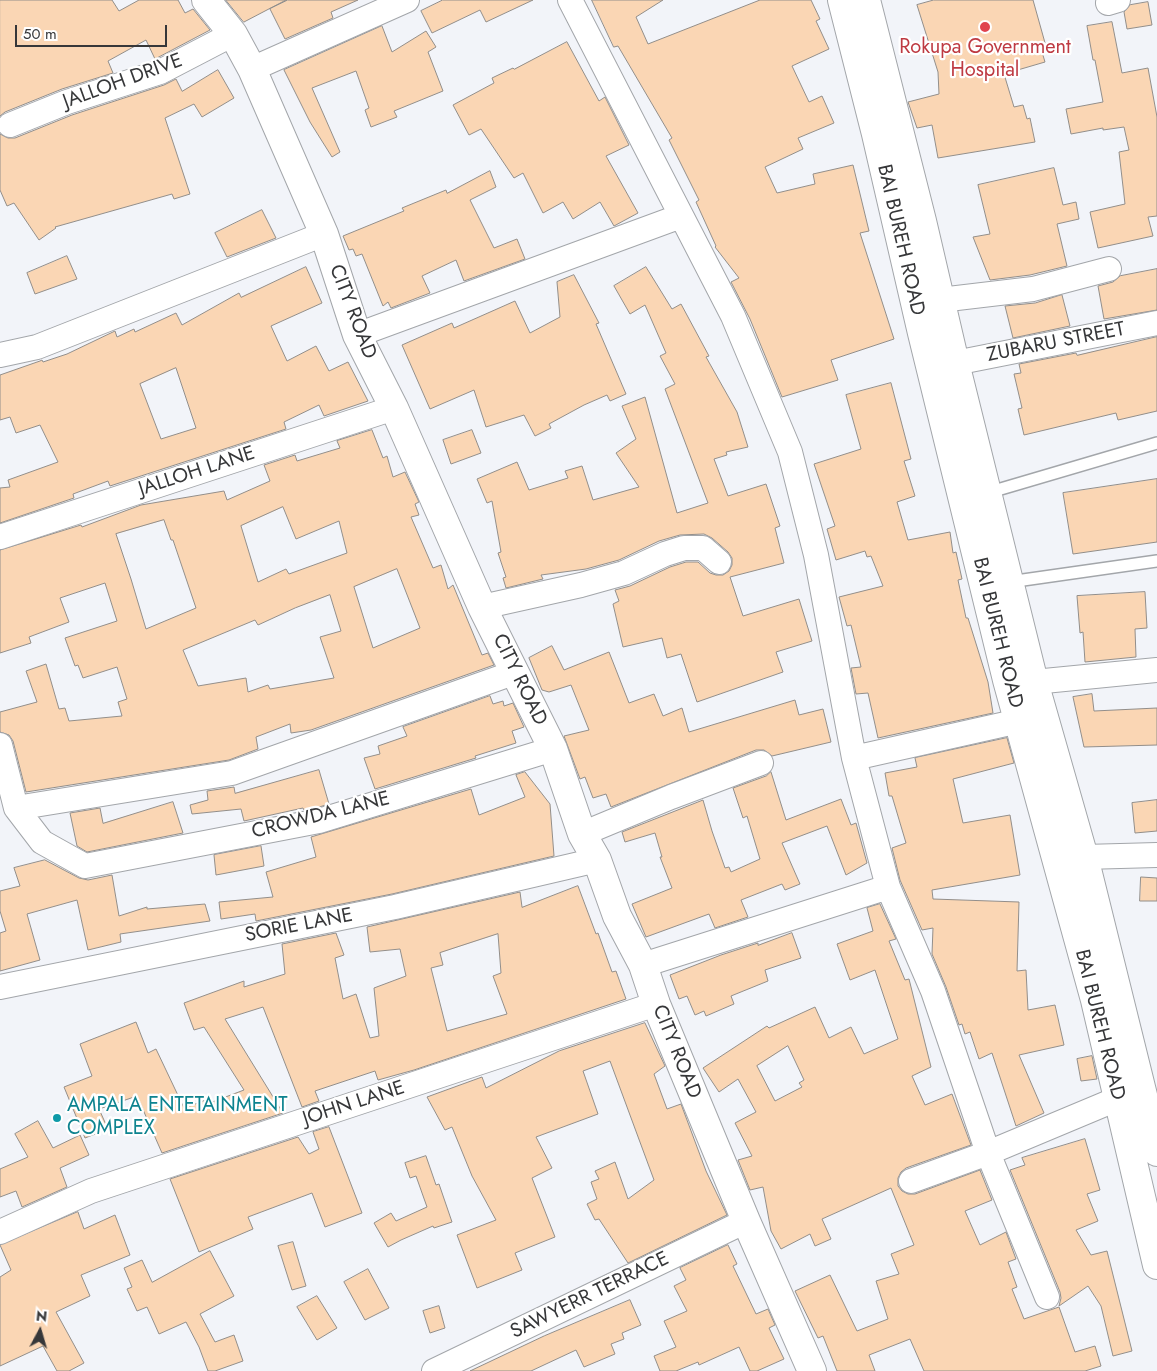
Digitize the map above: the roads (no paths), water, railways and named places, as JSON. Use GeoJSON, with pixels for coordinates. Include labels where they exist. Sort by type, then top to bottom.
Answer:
{"type":"FeatureCollection","features":[{"type":"Feature","properties":{"kind":"main road","name":"CITY ROAD"},"geometry":{"type":"LineString","coordinates":[[206,0],[233,34],[252,69],[324,234],[358,336],[394,408],[482,606],[553,749],[582,834],[597,860],[617,916],[643,965],[656,1004],[746,1221],[812,1371]]}},
{"type":"Feature","properties":{"kind":"main road","name":"BAI BUREH ROAD"},"geometry":{"type":"LineString","coordinates":[[842,0],[876,134],[922,333],[1020,681],[1084,857],[1153,1122],[1157,1152]]}},
{"type":"Feature","properties":{"kind":"main road","name":"BAI BUREH ROAD"},"geometry":{"type":"LineString","coordinates":[[866,0],[922,221],[1009,582],[1020,681],[1019,721],[1095,1000],[1157,1265]]}},
{"type":"Feature","properties":{"kind":"street"},"geometry":{"type":"LineString","coordinates":[[252,69],[407,0]]}},
{"type":"Feature","properties":{"kind":"street"},"geometry":{"type":"LineString","coordinates":[[570,0],[733,316],[790,452],[816,556],[854,758],[888,888],[933,991],[988,1153],[1047,1297]]}},
{"type":"Feature","properties":{"kind":"street","name":"JALLOH DRIVE"},"geometry":{"type":"LineString","coordinates":[[10,125],[67,102],[160,72],[233,34]]}},
{"type":"Feature","properties":{"kind":"street"},"geometry":{"type":"LineString","coordinates":[[358,336],[681,216]]}},
{"type":"Feature","properties":{"kind":"street"},"geometry":{"type":"LineString","coordinates":[[0,355],[37,347],[324,234]]}},
{"type":"Feature","properties":{"kind":"street"},"geometry":{"type":"LineString","coordinates":[[940,300],[1033,288],[1109,269]]}},
{"type":"Feature","properties":{"kind":"street","name":"ZUBARU STREET"},"geometry":{"type":"LineString","coordinates":[[955,363],[1157,323]]}},
{"type":"Feature","properties":{"kind":"street","name":"JALLOH LANE"},"geometry":{"type":"LineString","coordinates":[[0,537],[394,408]]}},
{"type":"Feature","properties":{"kind":"street"},"geometry":{"type":"LineString","coordinates":[[482,606],[581,585],[624,573],[665,554],[684,548],[703,548],[719,562]]}},
{"type":"Feature","properties":{"kind":"street"},"geometry":{"type":"LineString","coordinates":[[1020,681],[1157,670]]}},
{"type":"Feature","properties":{"kind":"street"},"geometry":{"type":"LineString","coordinates":[[0,745],[16,808],[232,774],[516,672]]}},
{"type":"Feature","properties":{"kind":"street"},"geometry":{"type":"LineString","coordinates":[[854,758],[1019,721]]}},
{"type":"Feature","properties":{"kind":"street","name":"CROWDA LANE"},"geometry":{"type":"LineString","coordinates":[[16,808],[42,842],[85,866],[319,821],[553,749]]}},
{"type":"Feature","properties":{"kind":"street"},"geometry":{"type":"LineString","coordinates":[[582,834],[680,793],[761,763]]}},
{"type":"Feature","properties":{"kind":"street"},"geometry":{"type":"LineString","coordinates":[[1084,857],[1157,855]]}},
{"type":"Feature","properties":{"kind":"street","name":"SORIE LANE"},"geometry":{"type":"LineString","coordinates":[[0,987],[395,906],[597,860]]}},
{"type":"Feature","properties":{"kind":"street"},"geometry":{"type":"LineString","coordinates":[[643,965],[888,888]]}},
{"type":"Feature","properties":{"kind":"street","name":"JOHN LANE"},"geometry":{"type":"LineString","coordinates":[[0,1232],[91,1191],[656,1004]]}},
{"type":"Feature","properties":{"kind":"street"},"geometry":{"type":"LineString","coordinates":[[911,1181],[988,1153],[1117,1099]]}},
{"type":"Feature","properties":{"kind":"street","name":"SAWYERR TERRACE"},"geometry":{"type":"LineString","coordinates":[[434,1371],[746,1221]]}},
{"type":"Feature","properties":{"kind":"lane"},"geometry":{"type":"LineString","coordinates":[[987,494],[1157,444]]}},
{"type":"Feature","properties":{"kind":"lane"},"geometry":{"type":"LineString","coordinates":[[1009,582],[1157,561]]}},
{"type":"Feature","properties":{"kind":"place","name":"Rokupa Government Hospital"},"geometry":{"type":"Point","coordinates":[985,27]}},
{"type":"Feature","properties":{"kind":"place","name":"AMPALA ENTETAINMENT COMPLEX"},"geometry":{"type":"Point","coordinates":[57,1118]}}]}
